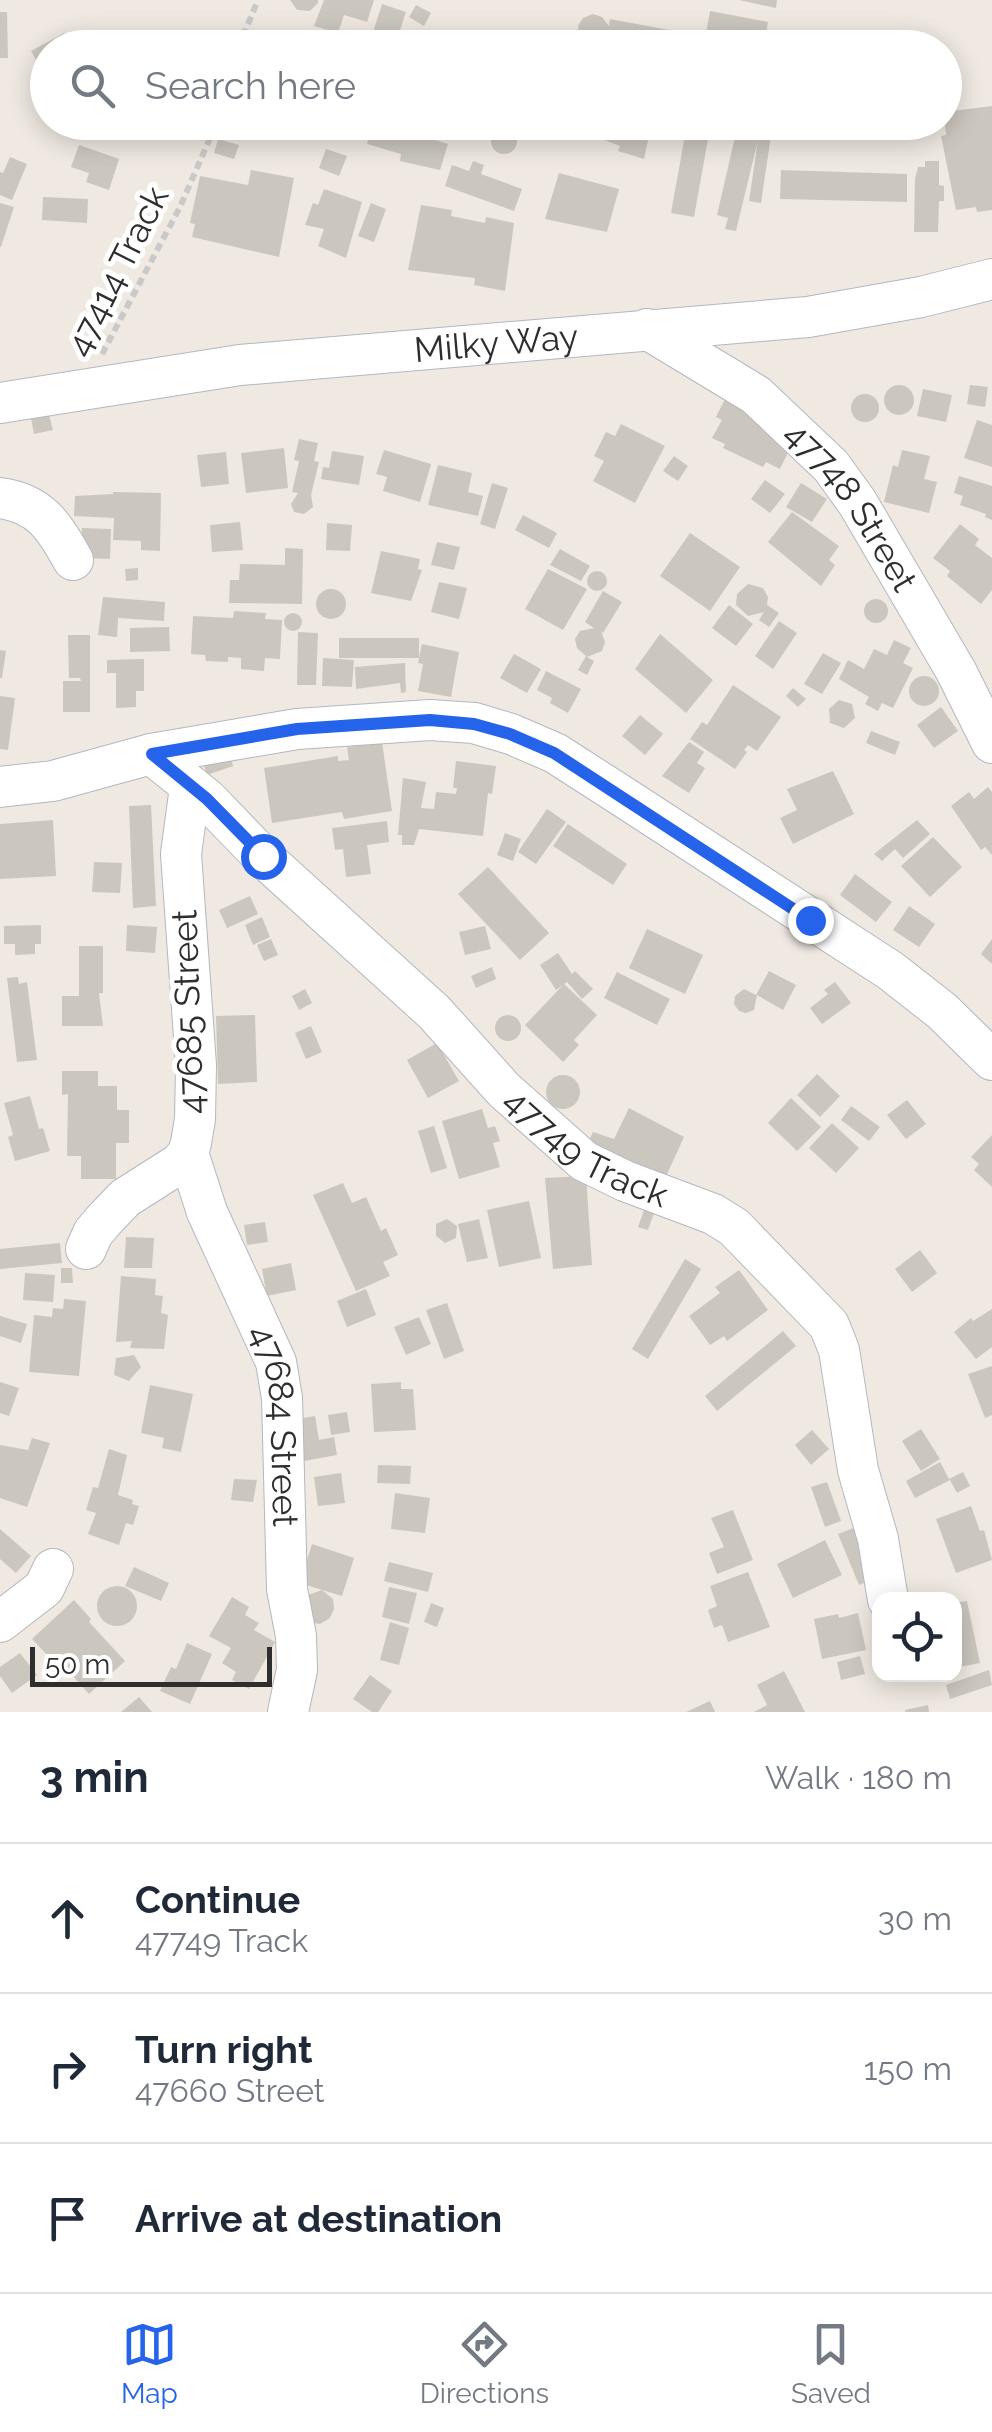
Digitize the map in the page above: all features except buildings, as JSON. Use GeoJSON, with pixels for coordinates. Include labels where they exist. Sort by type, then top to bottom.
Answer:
{"type":"FeatureCollection","features":[{"type":"Feature","properties":{"kind":"street","name":"Milky Way"},"geometry":{"type":"LineString","coordinates":[[0,403],[240,365],[808,317],[921,297],[992,278]]}},
{"type":"Feature","properties":{"kind":"street","name":"47748 Street"},"geometry":{"type":"LineString","coordinates":[[647,329],[756,396],[830,466],[857,502],[956,671],[992,743]]}},
{"type":"Feature","properties":{"kind":"street"},"geometry":{"type":"LineString","coordinates":[[0,498],[20,502],[46,516],[73,560]]}},
{"type":"Feature","properties":{"kind":"street"},"geometry":{"type":"LineString","coordinates":[[0,787],[53,781],[152,754],[297,729],[430,720],[474,724],[554,753],[891,971],[942,1010],[992,1060]]}},
{"type":"Feature","properties":{"kind":"street","name":"47749 Track"},"geometry":{"type":"LineString","coordinates":[[152,754],[207,799],[301,892],[434,1012],[504,1090],[584,1161],[624,1181],[692,1204],[734,1227],[829,1325],[840,1350],[858,1470],[878,1540],[887,1592]]}},
{"type":"Feature","properties":{"kind":"street","name":"47685 Street"},"geometry":{"type":"LineString","coordinates":[[86,1249],[92,1233],[126,1198],[180,1163],[188,1153],[195,1119],[196,1065],[181,854],[190,787]]}},
{"type":"Feature","properties":{"kind":"street","name":"47684 Street"},"geometry":{"type":"LineString","coordinates":[[188,1153],[207,1212],[276,1362],[282,1398],[288,1589],[298,1670],[288,1712]]}},
{"type":"Feature","properties":{"kind":"street"},"geometry":{"type":"LineString","coordinates":[[0,1622],[44,1588],[53,1569]]}},
{"type":"Feature","properties":{"kind":"path"},"geometry":{"type":"LineString","coordinates":[[246,30],[258,0]]}},
{"type":"Feature","properties":{"kind":"path","name":"47414 Track"},"geometry":{"type":"LineString","coordinates":[[85,387],[180,207],[208,140]]}},
{"type":"Feature","properties":{"kind":"route"},"geometry":{"type":"LineString","coordinates":[[263,856],[207,799],[152,754],[297,729],[430,720],[474,724],[554,753],[810,920]]}}]}
